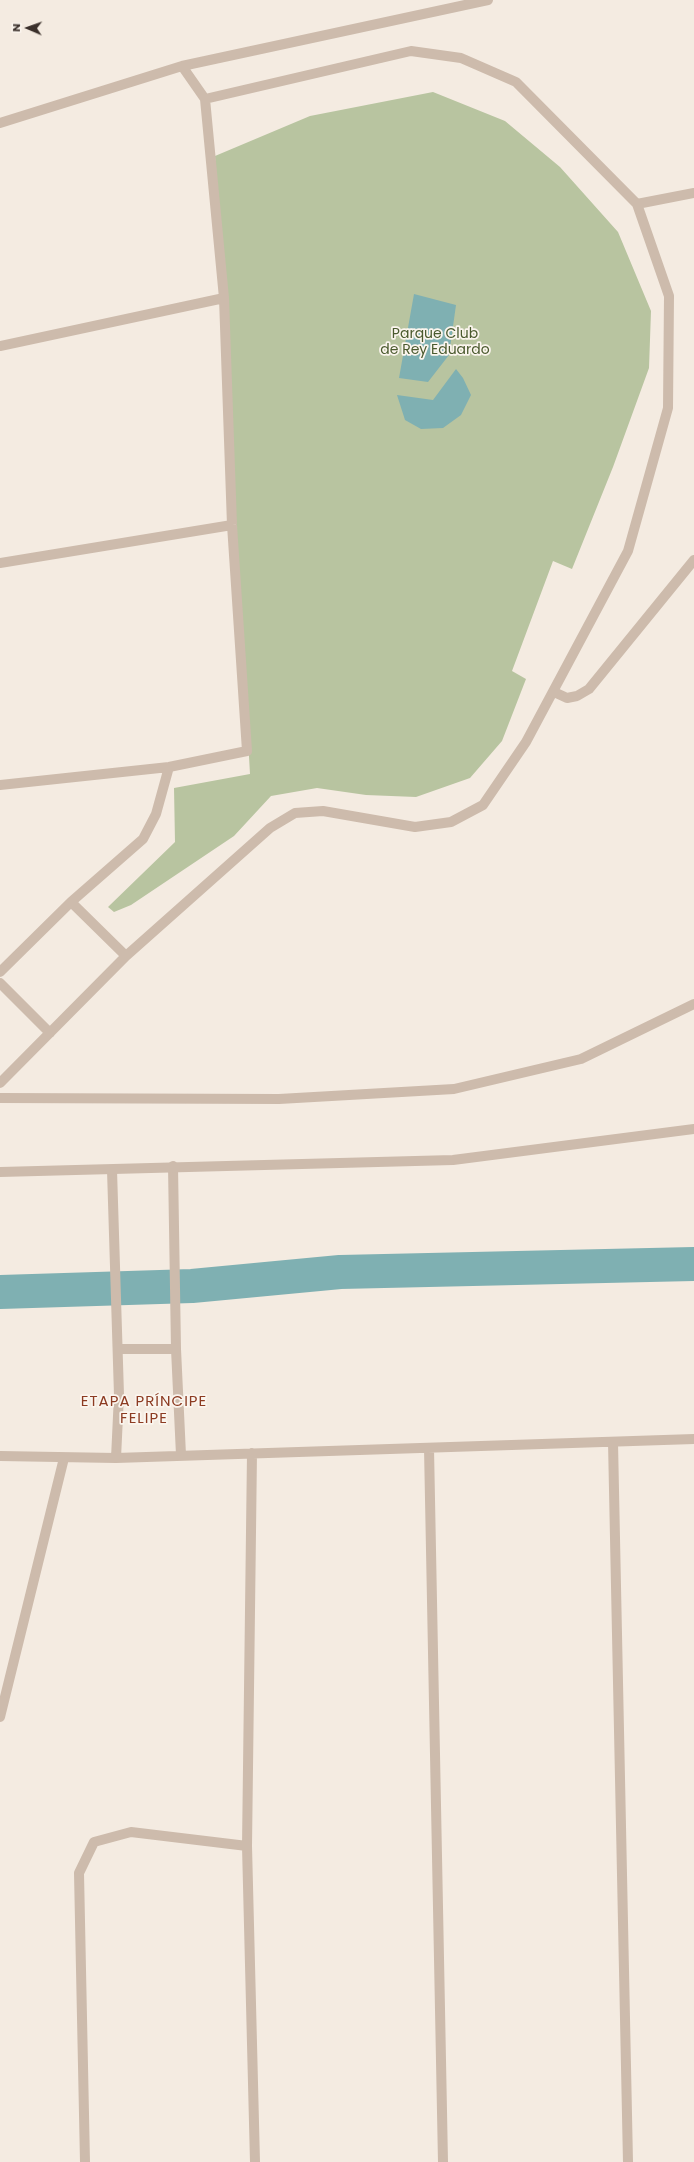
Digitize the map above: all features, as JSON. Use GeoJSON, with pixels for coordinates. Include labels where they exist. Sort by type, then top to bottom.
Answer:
{"type":"FeatureCollection","features":[{"type":"Feature","properties":{"kind":"street"},"geometry":{"type":"LineString","coordinates":[[0,123],[182,66],[488,0]]}},
{"type":"Feature","properties":{"kind":"street"},"geometry":{"type":"LineString","coordinates":[[0,1083],[126,956],[270,828],[295,813],[323,811],[415,827],[451,822],[483,805],[526,742],[628,551],[668,408],[669,296],[637,204],[516,82],[461,58],[411,51],[206,99]]}},
{"type":"Feature","properties":{"kind":"street"},"geometry":{"type":"LineString","coordinates":[[0,785],[169,767],[247,751],[232,524],[224,298],[206,99],[182,66]]}},
{"type":"Feature","properties":{"kind":"street"},"geometry":{"type":"LineString","coordinates":[[637,204],[694,193]]}},
{"type":"Feature","properties":{"kind":"street"},"geometry":{"type":"LineString","coordinates":[[0,346],[224,298]]}},
{"type":"Feature","properties":{"kind":"street"},"geometry":{"type":"LineString","coordinates":[[0,563],[232,524]]}},
{"type":"Feature","properties":{"kind":"street"},"geometry":{"type":"LineString","coordinates":[[554,692],[567,698],[577,696],[589,689],[694,560]]}},
{"type":"Feature","properties":{"kind":"street"},"geometry":{"type":"LineString","coordinates":[[0,972],[71,902],[143,839],[156,814],[169,767]]}},
{"type":"Feature","properties":{"kind":"street"},"geometry":{"type":"LineString","coordinates":[[71,902],[126,956]]}},
{"type":"Feature","properties":{"kind":"street"},"geometry":{"type":"LineString","coordinates":[[0,983],[50,1033]]}},
{"type":"Feature","properties":{"kind":"street"},"geometry":{"type":"LineString","coordinates":[[0,1098],[278,1099],[454,1089],[581,1059],[694,1004]]}},
{"type":"Feature","properties":{"kind":"street"},"geometry":{"type":"LineString","coordinates":[[0,1172],[112,1170],[172,1166],[453,1160],[694,1128]]}},
{"type":"Feature","properties":{"kind":"street"},"geometry":{"type":"LineString","coordinates":[[172,1166],[176,1349],[181,1455]]}},
{"type":"Feature","properties":{"kind":"street"},"geometry":{"type":"LineString","coordinates":[[112,1170],[119,1395],[116,1458]]}},
{"type":"Feature","properties":{"kind":"street"},"geometry":{"type":"LineString","coordinates":[[118,1349],[176,1349]]}},
{"type":"Feature","properties":{"kind":"street"},"geometry":{"type":"LineString","coordinates":[[0,1456],[116,1458],[694,1439]]}},
{"type":"Feature","properties":{"kind":"street"},"geometry":{"type":"LineString","coordinates":[[613,1442],[628,2162]]}},
{"type":"Feature","properties":{"kind":"street"},"geometry":{"type":"LineString","coordinates":[[429,1448],[444,2162]]}},
{"type":"Feature","properties":{"kind":"street"},"geometry":{"type":"LineString","coordinates":[[252,1453],[247,1846],[254,2162]]}},
{"type":"Feature","properties":{"kind":"street"},"geometry":{"type":"LineString","coordinates":[[0,1717],[64,1458]]}},
{"type":"Feature","properties":{"kind":"street"},"geometry":{"type":"LineString","coordinates":[[84,2162],[79,1873],[94,1842],[130,1832],[247,1846]]}},
{"type":"Feature","properties":{"kind":"green space","name":"Parque Club de Rey Eduardo"},"geometry":{"type":"Polygon","coordinates":[[[433,92],[505,121],[560,167],[618,232],[651,311],[649,368],[613,467],[572,569],[553,561],[512,671],[526,679],[502,741],[470,778],[416,797],[366,795],[317,788],[271,796],[234,836],[131,905],[114,912],[108,907],[175,842],[174,788],[250,774],[215,156],[310,116],[433,92]]]}},
{"type":"Feature","properties":{"kind":"water"},"geometry":{"type":"Polygon","coordinates":[[[414,294],[456,305],[449,355],[428,382],[399,378],[414,294]]]}},
{"type":"Feature","properties":{"kind":"water"},"geometry":{"type":"Polygon","coordinates":[[[456,369],[463,378],[471,395],[461,415],[443,428],[421,429],[405,420],[397,395],[433,400],[456,369]]]}},
{"type":"Feature","properties":{"kind":"waterway"},"geometry":{"type":"LineString","coordinates":[[0,1292],[192,1286],[340,1272],[694,1264]]}},
{"type":"Feature","properties":{"kind":"district","name":"ETAPA PRÍNCIPE FELIPE"},"geometry":{"type":"Point","coordinates":[144,1410]}}]}
